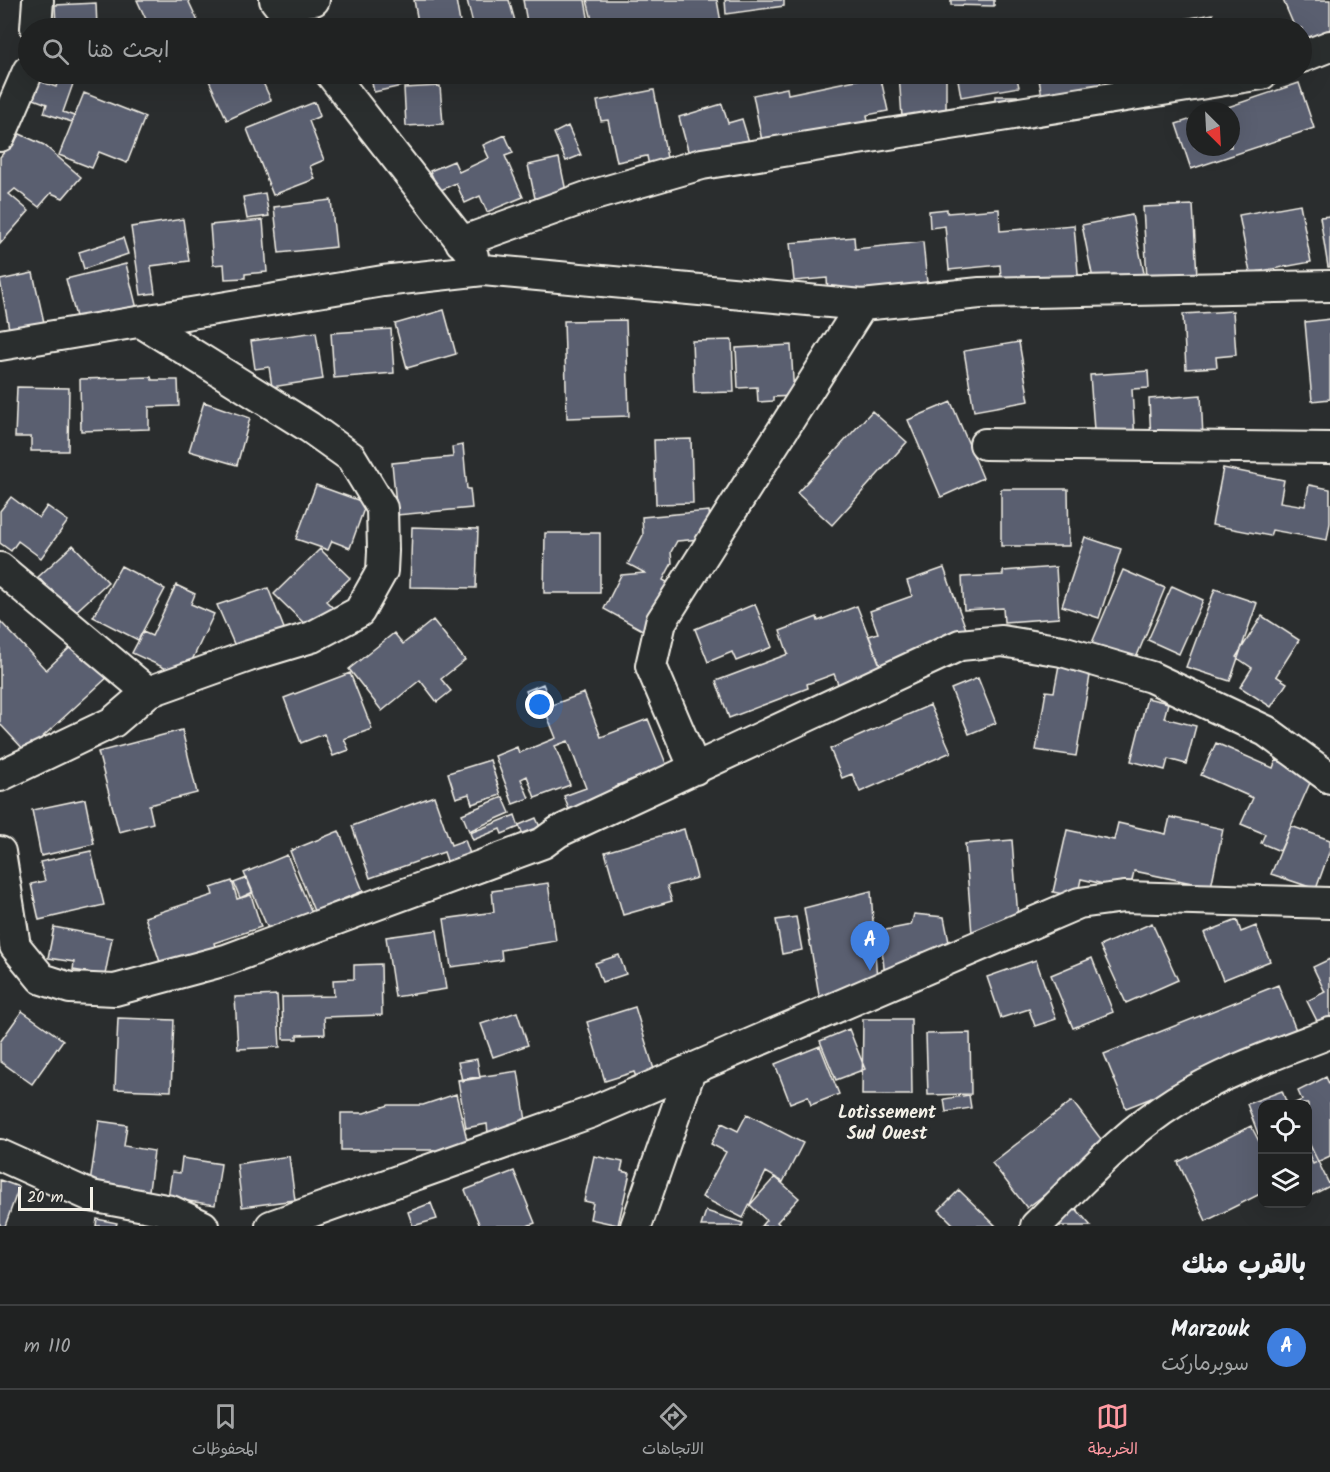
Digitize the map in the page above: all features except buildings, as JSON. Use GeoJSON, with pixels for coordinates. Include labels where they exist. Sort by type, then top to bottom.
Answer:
{"type":"FeatureCollection","features":[{"type":"Feature","properties":{"kind":"street"},"geometry":{"type":"LineString","coordinates":[[37,18],[38,0]]}},
{"type":"Feature","properties":{"kind":"street"},"geometry":{"type":"LineString","coordinates":[[277,3],[314,0]]}},
{"type":"Feature","properties":{"kind":"street"},"geometry":{"type":"LineString","coordinates":[[277,3],[289,18]]}},
{"type":"Feature","properties":{"kind":"street"},"geometry":{"type":"LineString","coordinates":[[1312,53],[1330,46]]}},
{"type":"Feature","properties":{"kind":"street"},"geometry":{"type":"LineString","coordinates":[[0,136],[6,127],[23,84]]}},
{"type":"Feature","properties":{"kind":"street"},"geometry":{"type":"LineString","coordinates":[[339,84],[483,270]]}},
{"type":"Feature","properties":{"kind":"street"},"geometry":{"type":"LineString","coordinates":[[461,242],[587,197],[702,164],[1200,84]]}},
{"type":"Feature","properties":{"kind":"street"},"geometry":{"type":"LineString","coordinates":[[0,345],[383,281],[483,270],[862,305],[980,293],[1330,286]]}},
{"type":"Feature","properties":{"kind":"street"},"geometry":{"type":"LineString","coordinates":[[694,769],[651,666],[661,622],[862,305]]}},
{"type":"Feature","properties":{"kind":"street"},"geometry":{"type":"LineString","coordinates":[[0,776],[113,722],[148,692],[249,656],[312,637],[359,612],[375,588],[382,571],[382,508],[351,457],[309,427],[141,322]]}},
{"type":"Feature","properties":{"kind":"street"},"geometry":{"type":"LineString","coordinates":[[985,444],[1330,448]]}},
{"type":"Feature","properties":{"kind":"street"},"geometry":{"type":"LineString","coordinates":[[0,568],[148,692]]}},
{"type":"Feature","properties":{"kind":"street"},"geometry":{"type":"LineString","coordinates":[[0,852],[15,946],[42,979],[70,988],[115,990],[226,960],[543,843],[558,832],[960,645],[1002,641],[1062,651],[1151,677],[1266,731],[1330,778]]}},
{"type":"Feature","properties":{"kind":"street"},"geometry":{"type":"LineString","coordinates":[[271,1226],[592,1112],[1078,903],[1124,897],[1330,903]]}},
{"type":"Feature","properties":{"kind":"street"},"geometry":{"type":"LineString","coordinates":[[1036,1226],[1120,1143],[1175,1101],[1237,1070],[1330,1033]]}},
{"type":"Feature","properties":{"kind":"street"},"geometry":{"type":"LineString","coordinates":[[636,1226],[690,1071]]}},
{"type":"Feature","properties":{"kind":"street"},"geometry":{"type":"LineString","coordinates":[[0,1155],[91,1196],[171,1211],[203,1226]]}},
{"type":"Feature","properties":{"kind":"place","name":"Marzouk"},"geometry":{"type":"Point","coordinates":[870,971]}},
{"type":"Feature","properties":{"kind":"district","name":"Lotissement Sud Ouest"},"geometry":{"type":"Point","coordinates":[887,1123]}}]}
